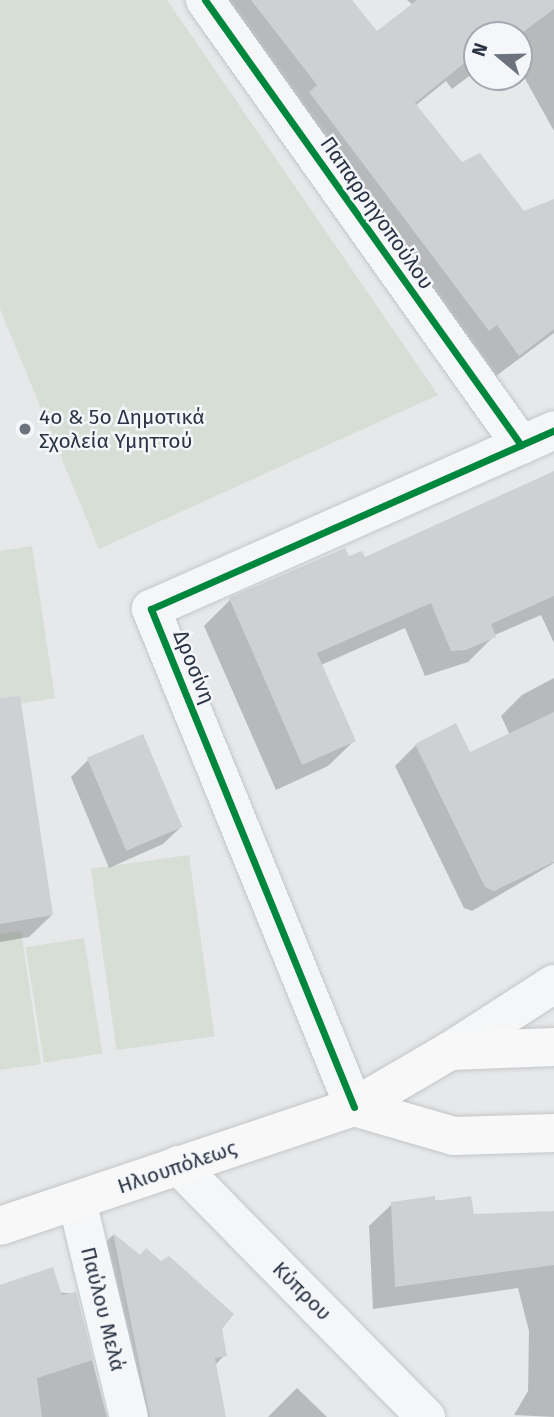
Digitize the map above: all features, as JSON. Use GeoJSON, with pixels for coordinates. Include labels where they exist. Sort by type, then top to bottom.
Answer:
{"type":"FeatureCollection","features":[{"type":"Feature","properties":{"kind":"main road"},"geometry":{"type":"LineString","coordinates":[[450,1051],[554,1047]]}},
{"type":"Feature","properties":{"kind":"main road","name":"Ηλιουπόλεως"},"geometry":{"type":"LineString","coordinates":[[0,1226],[354,1107],[450,1051]]}},
{"type":"Feature","properties":{"kind":"main road"},"geometry":{"type":"LineString","coordinates":[[354,1107],[454,1136],[554,1133]]}},
{"type":"Feature","properties":{"kind":"street","name":"Παπαρρηγοπούλου"},"geometry":{"type":"LineString","coordinates":[[205,0],[543,445]]}},
{"type":"Feature","properties":{"kind":"street","name":"Δροσίνη"},"geometry":{"type":"LineString","coordinates":[[354,1107],[151,609],[543,445]]}},
{"type":"Feature","properties":{"kind":"street"},"geometry":{"type":"LineString","coordinates":[[450,1051],[554,984]]}},
{"type":"Feature","properties":{"kind":"street","name":"Κύπρου"},"geometry":{"type":"LineString","coordinates":[[178,1165],[426,1417]]}},
{"type":"Feature","properties":{"kind":"street","name":"Παύλου Μελά"},"geometry":{"type":"LineString","coordinates":[[77,1201],[129,1417]]}},
{"type":"Feature","properties":{"kind":"shaded area"},"geometry":{"type":"Polygon","coordinates":[[[0,0],[167,0],[438,395],[99,549],[0,309],[0,0]]]}},
{"type":"Feature","properties":{"kind":"shaded area"},"geometry":{"type":"Polygon","coordinates":[[[32,546],[55,698],[0,707],[0,551],[32,546]]]}},
{"type":"Feature","properties":{"kind":"shaded area"},"geometry":{"type":"Polygon","coordinates":[[[189,855],[214,1036],[116,1050],[91,869],[189,855]]]}},
{"type":"Feature","properties":{"kind":"shaded area"},"geometry":{"type":"Polygon","coordinates":[[[21,931],[41,1064],[0,1070],[0,934],[21,931]]]}},
{"type":"Feature","properties":{"kind":"shaded area"},"geometry":{"type":"Polygon","coordinates":[[[84,938],[102,1054],[44,1063],[26,947],[84,938]]]}},
{"type":"Feature","properties":{"kind":"building"},"geometry":{"type":"Polygon","coordinates":[[[251,0],[352,0],[377,31],[417,0],[554,0],[554,9],[533,25],[533,21],[463,21],[463,64],[415,103],[462,162],[480,153],[524,211],[554,199],[554,329],[519,356],[497,325],[489,331],[309,92],[317,85],[251,0]]]}},
{"type":"Feature","properties":{"kind":"building"},"geometry":{"type":"Polygon","coordinates":[[[554,471],[554,596],[491,624],[496,637],[466,650],[451,651],[431,603],[317,653],[356,741],[302,765],[229,598],[345,548],[349,556],[362,551],[365,557],[554,471]]]}},
{"type":"Feature","properties":{"kind":"building"},"geometry":{"type":"Polygon","coordinates":[[[20,696],[53,915],[0,924],[0,698],[20,696]]]}},
{"type":"Feature","properties":{"kind":"building"},"geometry":{"type":"Polygon","coordinates":[[[554,712],[554,862],[494,891],[485,887],[415,744],[456,723],[470,752],[554,712]]]}},
{"type":"Feature","properties":{"kind":"building"},"geometry":{"type":"Polygon","coordinates":[[[143,734],[182,827],[126,851],[87,758],[143,734]]]}},
{"type":"Feature","properties":{"kind":"building"},"geometry":{"type":"Polygon","coordinates":[[[435,1196],[435,1201],[471,1196],[474,1214],[554,1211],[554,1265],[395,1287],[391,1202],[435,1196]]]}},
{"type":"Feature","properties":{"kind":"building"},"geometry":{"type":"Polygon","coordinates":[[[113,1233],[140,1255],[146,1248],[161,1261],[169,1256],[234,1314],[222,1329],[227,1356],[215,1358],[226,1417],[150,1417],[113,1233]]]}},
{"type":"Feature","properties":{"kind":"building"},"geometry":{"type":"Polygon","coordinates":[[[53,1267],[62,1295],[76,1292],[93,1360],[37,1378],[42,1417],[0,1417],[0,1285],[53,1267]]]}},
{"type":"Feature","properties":{"kind":"cycle path"},"geometry":{"type":"LineString","coordinates":[[205,0],[521,445]]}},
{"type":"Feature","properties":{"kind":"cycle path"},"geometry":{"type":"LineString","coordinates":[[354,1107],[151,609],[554,430]]}},
{"type":"Feature","properties":{"kind":"place","name":"4ο & 5ο Δημοτικά Σχολεία Υμηττού"},"geometry":{"type":"Point","coordinates":[25,429]}}]}
